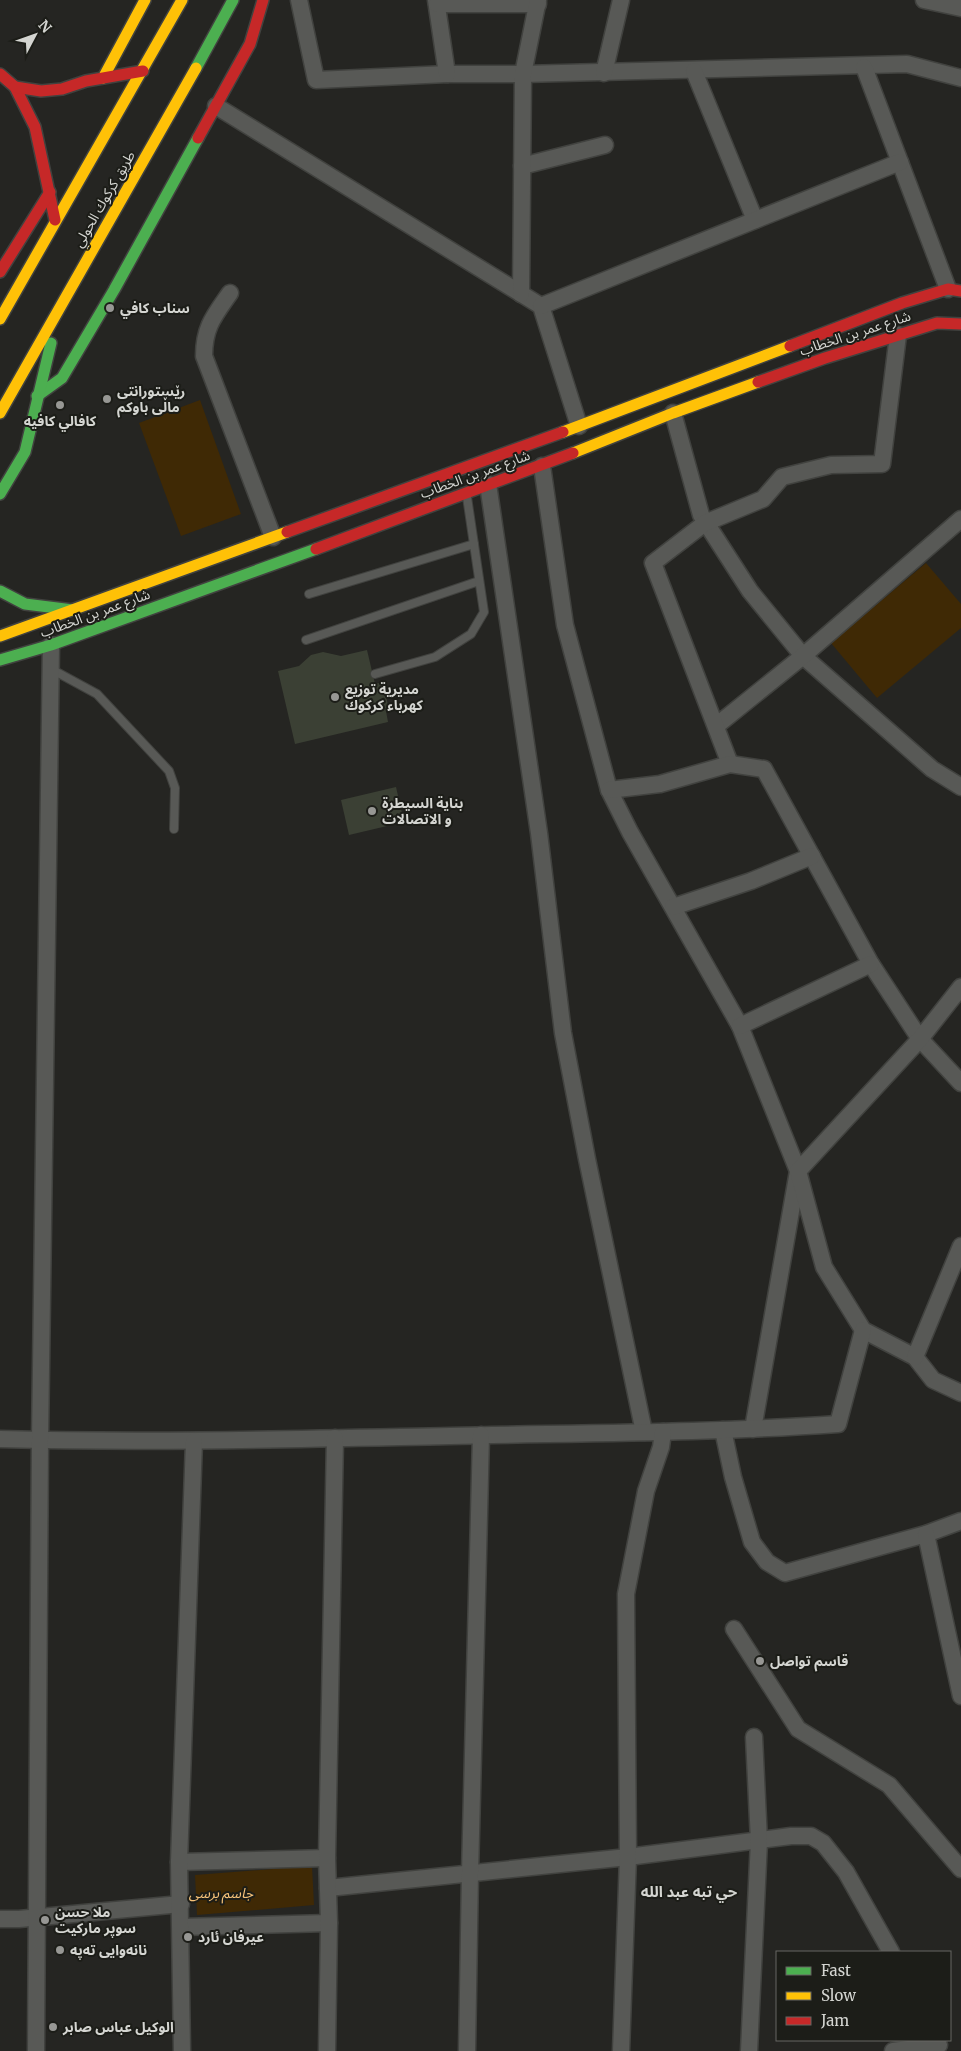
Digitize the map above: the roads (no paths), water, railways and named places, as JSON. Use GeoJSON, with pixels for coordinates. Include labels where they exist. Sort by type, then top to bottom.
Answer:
{"type":"FeatureCollection","features":[{"type":"Feature","properties":{"kind":"main road"},"geometry":{"type":"LineString","coordinates":[[103,78],[145,0]]}},
{"type":"Feature","properties":{"kind":"main road"},"geometry":{"type":"LineString","coordinates":[[0,319],[182,0]]}},
{"type":"Feature","properties":{"kind":"main road","name":"طريق كركوك الحولي"},"geometry":{"type":"LineString","coordinates":[[0,413],[184,90],[233,0]]}},
{"type":"Feature","properties":{"kind":"main road"},"geometry":{"type":"LineString","coordinates":[[38,396],[62,378],[114,290],[250,44],[263,0]]}},
{"type":"Feature","properties":{"kind":"main road"},"geometry":{"type":"LineString","coordinates":[[15,87],[41,91],[62,89],[86,81],[143,71]]}},
{"type":"Feature","properties":{"kind":"main road"},"geometry":{"type":"LineString","coordinates":[[0,74],[15,87],[34,127],[55,220]]}},
{"type":"Feature","properties":{"kind":"main road"},"geometry":{"type":"LineString","coordinates":[[0,272],[50,192]]}},
{"type":"Feature","properties":{"kind":"main road","name":"شارع عمر بن الخطاب"},"geometry":{"type":"LineString","coordinates":[[0,660],[51,645],[113,609],[273,537],[579,426],[902,303],[954,290]]}},
{"type":"Feature","properties":{"kind":"main road"},"geometry":{"type":"LineString","coordinates":[[0,494],[25,452],[63,300]]}},
{"type":"Feature","properties":{"kind":"main road","name":"شارع عمر بن الخطاب"},"geometry":{"type":"LineString","coordinates":[[0,636],[73,610],[113,609],[467,492],[542,466],[673,413],[825,358],[898,334],[938,323],[961,324]]}},
{"type":"Feature","properties":{"kind":"main road"},"geometry":{"type":"LineString","coordinates":[[0,591],[9,599],[28,607],[73,610]]}},
{"type":"Feature","properties":{"kind":"street"},"geometry":{"type":"LineString","coordinates":[[299,0],[316,80],[447,74],[864,67],[907,64],[961,78]]}},
{"type":"Feature","properties":{"kind":"street"},"geometry":{"type":"LineString","coordinates":[[604,72],[621,0]]}},
{"type":"Feature","properties":{"kind":"street"},"geometry":{"type":"LineString","coordinates":[[924,0],[961,8]]}},
{"type":"Feature","properties":{"kind":"street"},"geometry":{"type":"LineString","coordinates":[[447,74],[437,2],[538,2],[523,74],[521,294]]}},
{"type":"Feature","properties":{"kind":"street"},"geometry":{"type":"LineString","coordinates":[[864,67],[900,162],[954,290]]}},
{"type":"Feature","properties":{"kind":"street"},"geometry":{"type":"LineString","coordinates":[[694,70],[756,220]]}},
{"type":"Feature","properties":{"kind":"street"},"geometry":{"type":"LineString","coordinates":[[216,106],[541,306],[579,426]]}},
{"type":"Feature","properties":{"kind":"street"},"geometry":{"type":"LineString","coordinates":[[522,166],[604,145]]}},
{"type":"Feature","properties":{"kind":"street"},"geometry":{"type":"LineString","coordinates":[[541,306],[900,162]]}},
{"type":"Feature","properties":{"kind":"street"},"geometry":{"type":"LineString","coordinates":[[230,293],[212,319],[204,337],[204,356],[273,537]]}},
{"type":"Feature","properties":{"kind":"street"},"geometry":{"type":"LineString","coordinates":[[730,764],[653,563],[705,523],[763,500],[782,477],[831,464],[882,464],[898,334]]}},
{"type":"Feature","properties":{"kind":"street"},"geometry":{"type":"LineString","coordinates":[[673,413],[701,515],[750,591],[803,656],[932,769],[961,787]]}},
{"type":"Feature","properties":{"kind":"street"},"geometry":{"type":"LineString","coordinates":[[542,466],[565,626],[609,790],[630,832],[740,1026],[798,1171],[824,1267],[863,1330],[915,1357],[933,1380],[953,1391],[961,1393]]}},
{"type":"Feature","properties":{"kind":"street"},"geometry":{"type":"LineString","coordinates":[[488,484],[540,833],[563,1033],[587,1159],[644,1432]]}},
{"type":"Feature","properties":{"kind":"street"},"geometry":{"type":"LineString","coordinates":[[716,726],[803,656],[961,519]]}},
{"type":"Feature","properties":{"kind":"street"},"geometry":{"type":"LineString","coordinates":[[36,2051],[40,1440],[51,645]]}},
{"type":"Feature","properties":{"kind":"street"},"geometry":{"type":"LineString","coordinates":[[609,790],[660,784],[730,764],[764,769],[871,964],[920,1039],[961,1083]]}},
{"type":"Feature","properties":{"kind":"street"},"geometry":{"type":"LineString","coordinates":[[673,907],[751,881],[812,856]]}},
{"type":"Feature","properties":{"kind":"street"},"geometry":{"type":"LineString","coordinates":[[740,1026],[871,964]]}},
{"type":"Feature","properties":{"kind":"street"},"geometry":{"type":"LineString","coordinates":[[753,1429],[798,1171],[920,1039],[961,987]]}},
{"type":"Feature","properties":{"kind":"street"},"geometry":{"type":"LineString","coordinates":[[915,1357],[961,1246]]}},
{"type":"Feature","properties":{"kind":"street"},"geometry":{"type":"LineString","coordinates":[[0,1439],[194,1441],[663,1432],[838,1424],[863,1330]]}},
{"type":"Feature","properties":{"kind":"street"},"geometry":{"type":"LineString","coordinates":[[724,1430],[734,1477],[752,1542],[767,1562],[784,1573],[926,1534],[961,1521]]}},
{"type":"Feature","properties":{"kind":"street"},"geometry":{"type":"LineString","coordinates":[[620,2051],[628,1857],[626,1594],[646,1491],[661,1447],[663,1432]]}},
{"type":"Feature","properties":{"kind":"street"},"geometry":{"type":"LineString","coordinates":[[467,2051],[481,1435]]}},
{"type":"Feature","properties":{"kind":"street"},"geometry":{"type":"LineString","coordinates":[[327,2051],[329,1923],[327,1858],[336,1438]]}},
{"type":"Feature","properties":{"kind":"street"},"geometry":{"type":"LineString","coordinates":[[182,2051],[179,1862],[194,1441]]}},
{"type":"Feature","properties":{"kind":"street"},"geometry":{"type":"LineString","coordinates":[[926,1534],[961,1696]]}},
{"type":"Feature","properties":{"kind":"street"},"geometry":{"type":"LineString","coordinates":[[734,1629],[798,1729],[889,1785],[961,1869]]}},
{"type":"Feature","properties":{"kind":"street"},"geometry":{"type":"LineString","coordinates":[[749,2051],[759,1840],[754,1737]]}},
{"type":"Feature","properties":{"kind":"street"},"geometry":{"type":"LineString","coordinates":[[328,1888],[628,1857],[759,1840],[811,1836],[823,1843],[846,1872],[891,1951]]}},
{"type":"Feature","properties":{"kind":"street"},"geometry":{"type":"LineString","coordinates":[[179,1862],[327,1858]]}},
{"type":"Feature","properties":{"kind":"street"},"geometry":{"type":"LineString","coordinates":[[0,1919],[181,1904]]}},
{"type":"Feature","properties":{"kind":"street"},"geometry":{"type":"LineString","coordinates":[[181,1927],[329,1923]]}},
{"type":"Feature","properties":{"kind":"street"},"geometry":{"type":"LineString","coordinates":[[893,2051],[939,2045]]}},
{"type":"Feature","properties":{"kind":"lane"},"geometry":{"type":"LineString","coordinates":[[375,674],[436,657],[471,634],[484,612],[467,492]]}},
{"type":"Feature","properties":{"kind":"lane"},"geometry":{"type":"LineString","coordinates":[[309,594],[474,544]]}},
{"type":"Feature","properties":{"kind":"lane"},"geometry":{"type":"LineString","coordinates":[[306,640],[479,582]]}},
{"type":"Feature","properties":{"kind":"lane"},"geometry":{"type":"LineString","coordinates":[[51,669],[97,694],[169,770],[175,788],[174,829]]}},
{"type":"Feature","properties":{"kind":"place","name":"سناب كافي"},"geometry":{"type":"Point","coordinates":[110,308]}},
{"type":"Feature","properties":{"kind":"place","name":"رێستورانتی ماڵی باوکم"},"geometry":{"type":"Point","coordinates":[107,399]}},
{"type":"Feature","properties":{"kind":"place","name":"كافالي كافيه"},"geometry":{"type":"Point","coordinates":[60,405]}},
{"type":"Feature","properties":{"kind":"place","name":"مديرية توزيع كهرباء كركوك"},"geometry":{"type":"Point","coordinates":[335,697]}},
{"type":"Feature","properties":{"kind":"place","name":"بناية السيطرة و الاتصالات"},"geometry":{"type":"Point","coordinates":[372,811]}},
{"type":"Feature","properties":{"kind":"place","name":"قاسم تواصل"},"geometry":{"type":"Point","coordinates":[760,1661]}},
{"type":"Feature","properties":{"kind":"place","name":"ملا حسن سوپر ماركيت"},"geometry":{"type":"Point","coordinates":[45,1920]}},
{"type":"Feature","properties":{"kind":"place","name":"عیرفان ئارد"},"geometry":{"type":"Point","coordinates":[188,1937]}},
{"type":"Feature","properties":{"kind":"place","name":"نانەوایی تەپە"},"geometry":{"type":"Point","coordinates":[60,1950]}},
{"type":"Feature","properties":{"kind":"place","name":"الوكيل عباس صابر"},"geometry":{"type":"Point","coordinates":[53,2027]}},
{"type":"Feature","properties":{"kind":"district","name":"حي تبه عبد الله"},"geometry":{"type":"Point","coordinates":[689,1891]}},
{"type":"Feature","properties":{"kind":"park label","name":"جاسم برسی"},"geometry":{"type":"Point","coordinates":[221,1893]}}]}
